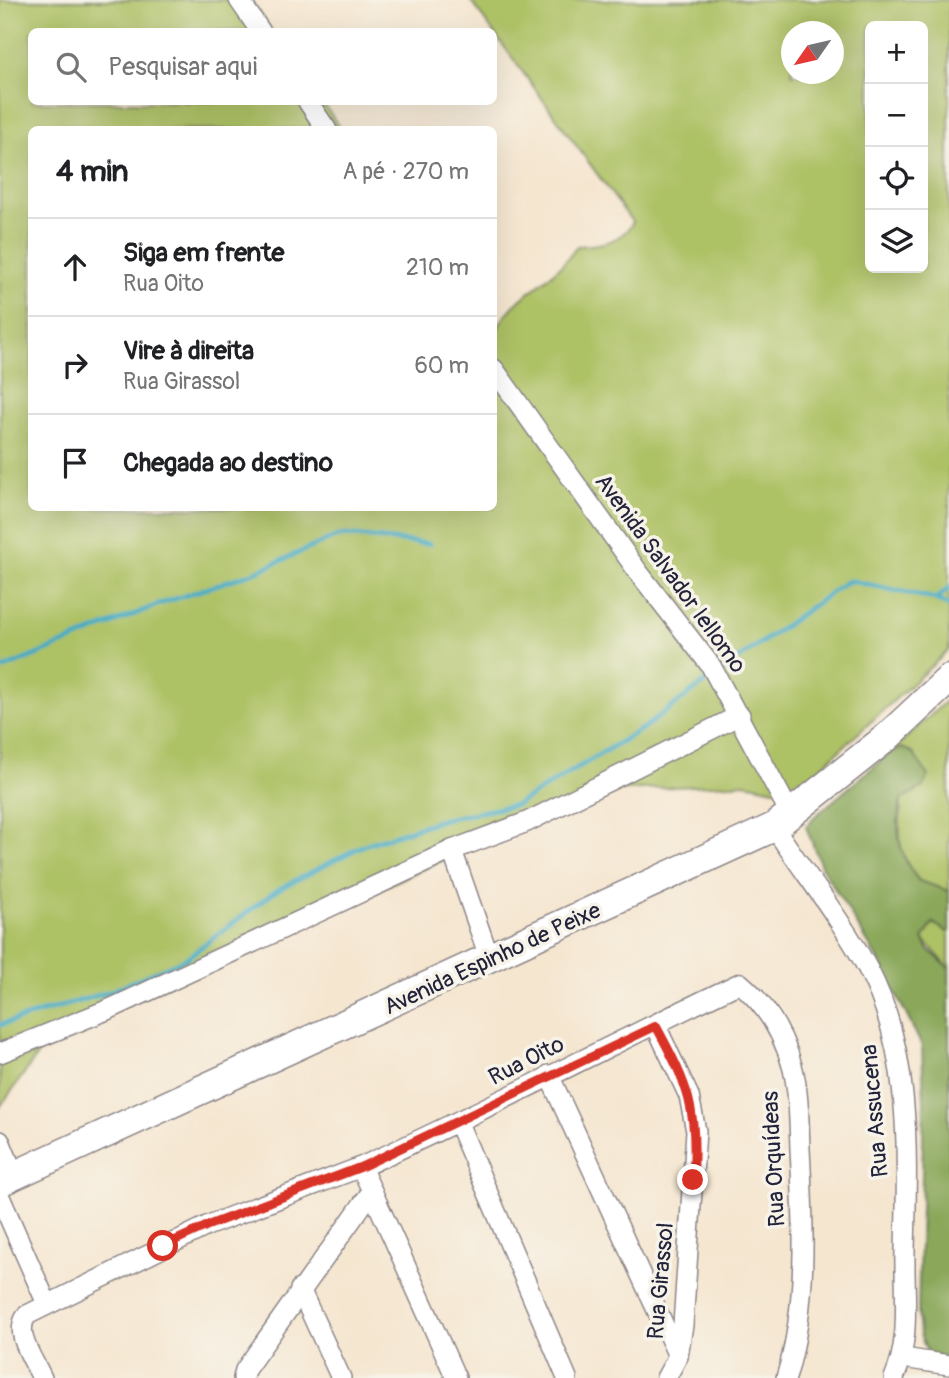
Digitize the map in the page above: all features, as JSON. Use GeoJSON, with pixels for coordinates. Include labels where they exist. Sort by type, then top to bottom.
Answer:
{"type":"FeatureCollection","features":[{"type":"Feature","properties":{"kind":"street"},"geometry":{"type":"LineString","coordinates":[[239,0],[258,28]]}},
{"type":"Feature","properties":{"kind":"street"},"geometry":{"type":"LineString","coordinates":[[310,105],[324,126]]}},
{"type":"Feature","properties":{"kind":"street","name":"Avenida Salvador Iellomo"},"geometry":{"type":"LineString","coordinates":[[497,373],[639,573],[711,666],[740,715],[783,821]]}},
{"type":"Feature","properties":{"kind":"street","name":"Avenida Espinho de Peixe"},"geometry":{"type":"LineString","coordinates":[[4,1185],[783,821],[886,738],[949,679]]}},
{"type":"Feature","properties":{"kind":"street"},"geometry":{"type":"LineString","coordinates":[[0,1052],[112,1008],[452,850],[527,822],[740,715]]}},
{"type":"Feature","properties":{"kind":"street","name":"Rua Assucena"},"geometry":{"type":"LineString","coordinates":[[783,821],[869,971],[898,1054],[906,1171],[903,1358],[894,1378]]}},
{"type":"Feature","properties":{"kind":"street"},"geometry":{"type":"LineString","coordinates":[[452,850],[490,960]]}},
{"type":"Feature","properties":{"kind":"street","name":"Rua Orquídeas"},"geometry":{"type":"LineString","coordinates":[[713,996],[740,983],[753,994],[776,1027],[793,1069],[801,1173],[800,1279],[794,1350],[786,1378]]}},
{"type":"Feature","properties":{"kind":"street","name":"Rua Oito"},"geometry":{"type":"LineString","coordinates":[[42,1378],[21,1326],[27,1315],[209,1225],[361,1167],[458,1123],[549,1075],[656,1026],[713,996]]}},
{"type":"Feature","properties":{"kind":"street","name":"Rua Girassol"},"geometry":{"type":"LineString","coordinates":[[656,1026],[689,1096],[696,1131],[686,1297],[678,1356],[666,1378]]}},
{"type":"Feature","properties":{"kind":"street"},"geometry":{"type":"LineString","coordinates":[[549,1075],[678,1356]]}},
{"type":"Feature","properties":{"kind":"street"},"geometry":{"type":"LineString","coordinates":[[458,1123],[567,1378]]}},
{"type":"Feature","properties":{"kind":"street"},"geometry":{"type":"LineString","coordinates":[[0,1140],[4,1185],[47,1304]]}},
{"type":"Feature","properties":{"kind":"street"},"geometry":{"type":"LineString","coordinates":[[361,1167],[456,1378]]}},
{"type":"Feature","properties":{"kind":"street"},"geometry":{"type":"LineString","coordinates":[[243,1378],[245,1370],[300,1289],[372,1191]]}},
{"type":"Feature","properties":{"kind":"street"},"geometry":{"type":"LineString","coordinates":[[300,1289],[341,1378]]}},
{"type":"Feature","properties":{"kind":"street"},"geometry":{"type":"LineString","coordinates":[[903,1358],[949,1365]]}},
{"type":"Feature","properties":{"kind":"green space"},"geometry":{"type":"Polygon","coordinates":[[[0,0],[250,0],[270,28],[28,28],[28,105],[324,105],[339,126],[28,126],[28,511],[497,511],[497,330],[510,310],[556,270],[577,246],[608,242],[622,235],[633,223],[497,37],[497,28],[490,28],[470,0],[949,0],[949,650],[793,793],[746,783],[624,790],[542,815],[49,1039],[0,1107],[0,0]]]}},
{"type":"Feature","properties":{"kind":"green space"},"geometry":{"type":"Polygon","coordinates":[[[949,698],[949,891],[919,881],[902,851],[901,794],[891,752],[949,698]]]}},
{"type":"Feature","properties":{"kind":"green space"},"geometry":{"type":"Polygon","coordinates":[[[902,748],[912,752],[929,776],[923,787],[901,800],[898,832],[903,852],[919,881],[949,891],[949,933],[933,923],[923,939],[929,950],[949,968],[949,1357],[928,1354],[920,1335],[918,1313],[924,1103],[922,1046],[881,964],[821,866],[806,827],[813,818],[891,752],[902,748]]]}},
{"type":"Feature","properties":{"kind":"green space"},"geometry":{"type":"Polygon","coordinates":[[[933,923],[949,933],[949,968],[923,939],[933,923]]]}},
{"type":"Feature","properties":{"kind":"waterway"},"geometry":{"type":"LineString","coordinates":[[0,670],[157,605],[255,572],[335,537],[346,535],[429,544]]}},
{"type":"Feature","properties":{"kind":"waterway"},"geometry":{"type":"LineString","coordinates":[[719,673],[846,582],[936,599],[949,606]]}},
{"type":"Feature","properties":{"kind":"waterway"},"geometry":{"type":"LineString","coordinates":[[936,599],[949,588]]}},
{"type":"Feature","properties":{"kind":"waterway"},"geometry":{"type":"LineString","coordinates":[[0,1025],[109,992],[185,959],[277,890],[364,845],[444,819],[516,805],[645,727],[711,678]]}},
{"type":"Feature","properties":{"kind":"route"},"geometry":{"type":"LineString","coordinates":[[163,1246],[209,1225],[361,1167],[458,1123],[549,1075],[656,1026],[676,1063],[689,1096],[696,1131],[693,1180]]}}]}
